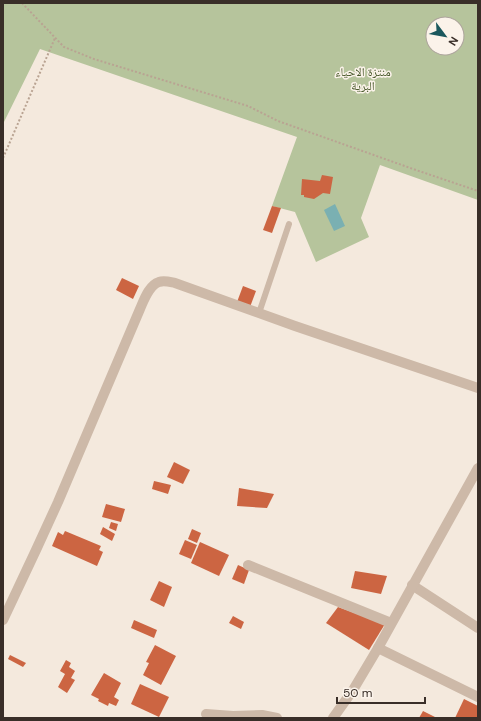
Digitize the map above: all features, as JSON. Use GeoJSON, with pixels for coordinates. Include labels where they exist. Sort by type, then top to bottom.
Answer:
{"type":"FeatureCollection","features":[{"type":"Feature","properties":{"kind":"street"},"geometry":{"type":"LineString","coordinates":[[3,620],[55,509],[146,295],[152,286],[159,282],[168,281],[175,283],[478,388]]}},
{"type":"Feature","properties":{"kind":"street"},"geometry":{"type":"LineString","coordinates":[[333,718],[353,690],[378,648],[412,584],[478,468]]}},
{"type":"Feature","properties":{"kind":"street"},"geometry":{"type":"LineString","coordinates":[[248,565],[391,623]]}},
{"type":"Feature","properties":{"kind":"street"},"geometry":{"type":"LineString","coordinates":[[412,584],[478,628]]}},
{"type":"Feature","properties":{"kind":"street"},"geometry":{"type":"LineString","coordinates":[[378,648],[478,697]]}},
{"type":"Feature","properties":{"kind":"street"},"geometry":{"type":"LineString","coordinates":[[206,714],[233,716],[262,715],[277,718]]}},
{"type":"Feature","properties":{"kind":"lane"},"geometry":{"type":"LineString","coordinates":[[259,313],[289,224]]}},
{"type":"Feature","properties":{"kind":"path"},"geometry":{"type":"LineString","coordinates":[[22,3],[64,47],[94,59],[248,106],[278,121],[478,191]]}},
{"type":"Feature","properties":{"kind":"path"},"geometry":{"type":"LineString","coordinates":[[3,158],[55,38]]}},
{"type":"Feature","properties":{"kind":"green space","name":"منتزة الاحياء البرية"},"geometry":{"type":"Polygon","coordinates":[[[3,3],[478,3],[478,200],[380,165],[361,218],[369,237],[316,262],[295,212],[272,206],[297,137],[40,49],[3,124],[3,3]]]}},
{"type":"Feature","properties":{"kind":"water"},"geometry":{"type":"Polygon","coordinates":[[[335,204],[345,226],[334,231],[324,210],[335,204]]]}},
{"type":"Feature","properties":{"kind":"building"},"geometry":{"type":"Polygon","coordinates":[[[322,175],[333,177],[330,194],[323,193],[314,199],[301,195],[302,179],[320,181],[322,175]]]}},
{"type":"Feature","properties":{"kind":"building"},"geometry":{"type":"Polygon","coordinates":[[[272,206],[281,208],[272,233],[263,230],[272,206]]]}},
{"type":"Feature","properties":{"kind":"building"},"geometry":{"type":"Polygon","coordinates":[[[122,278],[139,286],[133,299],[116,290],[122,278]]]}},
{"type":"Feature","properties":{"kind":"building"},"geometry":{"type":"Polygon","coordinates":[[[243,286],[256,291],[250,307],[237,302],[243,286]]]}},
{"type":"Feature","properties":{"kind":"building"},"geometry":{"type":"Polygon","coordinates":[[[174,462],[190,470],[183,484],[167,477],[174,462]]]}},
{"type":"Feature","properties":{"kind":"building"},"geometry":{"type":"Polygon","coordinates":[[[154,481],[171,485],[168,494],[152,489],[154,481]]]}},
{"type":"Feature","properties":{"kind":"building"},"geometry":{"type":"Polygon","coordinates":[[[239,488],[274,494],[267,508],[237,506],[239,488]]]}},
{"type":"Feature","properties":{"kind":"building"},"geometry":{"type":"Polygon","coordinates":[[[106,504],[125,509],[121,522],[102,517],[106,504]]]}},
{"type":"Feature","properties":{"kind":"building"},"geometry":{"type":"Polygon","coordinates":[[[111,522],[118,524],[116,531],[109,528],[111,522]]]}},
{"type":"Feature","properties":{"kind":"building"},"geometry":{"type":"Polygon","coordinates":[[[103,527],[115,534],[112,541],[100,534],[103,527]]]}},
{"type":"Feature","properties":{"kind":"building"},"geometry":{"type":"Polygon","coordinates":[[[192,529],[201,533],[197,543],[188,539],[192,529]]]}},
{"type":"Feature","properties":{"kind":"building"},"geometry":{"type":"Polygon","coordinates":[[[65,531],[101,546],[99,550],[103,552],[97,566],[52,546],[58,532],[63,535],[65,531]]]}},
{"type":"Feature","properties":{"kind":"building"},"geometry":{"type":"Polygon","coordinates":[[[185,540],[197,545],[191,559],[179,554],[185,540]]]}},
{"type":"Feature","properties":{"kind":"building"},"geometry":{"type":"Polygon","coordinates":[[[200,542],[229,555],[219,576],[191,563],[200,542]]]}},
{"type":"Feature","properties":{"kind":"building"},"geometry":{"type":"Polygon","coordinates":[[[238,565],[249,570],[244,584],[232,579],[238,565]]]}},
{"type":"Feature","properties":{"kind":"building"},"geometry":{"type":"Polygon","coordinates":[[[355,571],[387,576],[381,594],[351,588],[355,571]]]}},
{"type":"Feature","properties":{"kind":"building"},"geometry":{"type":"Polygon","coordinates":[[[159,581],[172,587],[164,607],[150,600],[159,581]]]}},
{"type":"Feature","properties":{"kind":"building"},"geometry":{"type":"Polygon","coordinates":[[[338,607],[385,624],[369,650],[326,623],[338,607]]]}},
{"type":"Feature","properties":{"kind":"building"},"geometry":{"type":"Polygon","coordinates":[[[233,616],[244,622],[241,629],[229,623],[233,616]]]}},
{"type":"Feature","properties":{"kind":"building"},"geometry":{"type":"Polygon","coordinates":[[[134,620],[157,630],[154,638],[131,628],[134,620]]]}},
{"type":"Feature","properties":{"kind":"building"},"geometry":{"type":"Polygon","coordinates":[[[155,645],[176,656],[161,685],[143,675],[149,663],[146,662],[155,645]]]}},
{"type":"Feature","properties":{"kind":"building"},"geometry":{"type":"Polygon","coordinates":[[[10,655],[26,663],[23,667],[8,659],[10,655]]]}},
{"type":"Feature","properties":{"kind":"building"},"geometry":{"type":"Polygon","coordinates":[[[66,660],[71,663],[69,667],[75,671],[71,678],[75,680],[67,693],[58,687],[65,674],[60,671],[66,660]]]}},
{"type":"Feature","properties":{"kind":"building"},"geometry":{"type":"Polygon","coordinates":[[[104,673],[121,683],[114,697],[119,700],[116,706],[109,703],[108,706],[98,701],[99,699],[91,695],[104,673]]]}},
{"type":"Feature","properties":{"kind":"building"},"geometry":{"type":"Polygon","coordinates":[[[140,684],[169,697],[159,717],[131,704],[140,684]]]}},
{"type":"Feature","properties":{"kind":"building"},"geometry":{"type":"Polygon","coordinates":[[[464,699],[478,706],[478,718],[455,718],[464,699]]]}},
{"type":"Feature","properties":{"kind":"building"},"geometry":{"type":"Polygon","coordinates":[[[423,711],[437,718],[419,718],[423,711]]]}}]}
